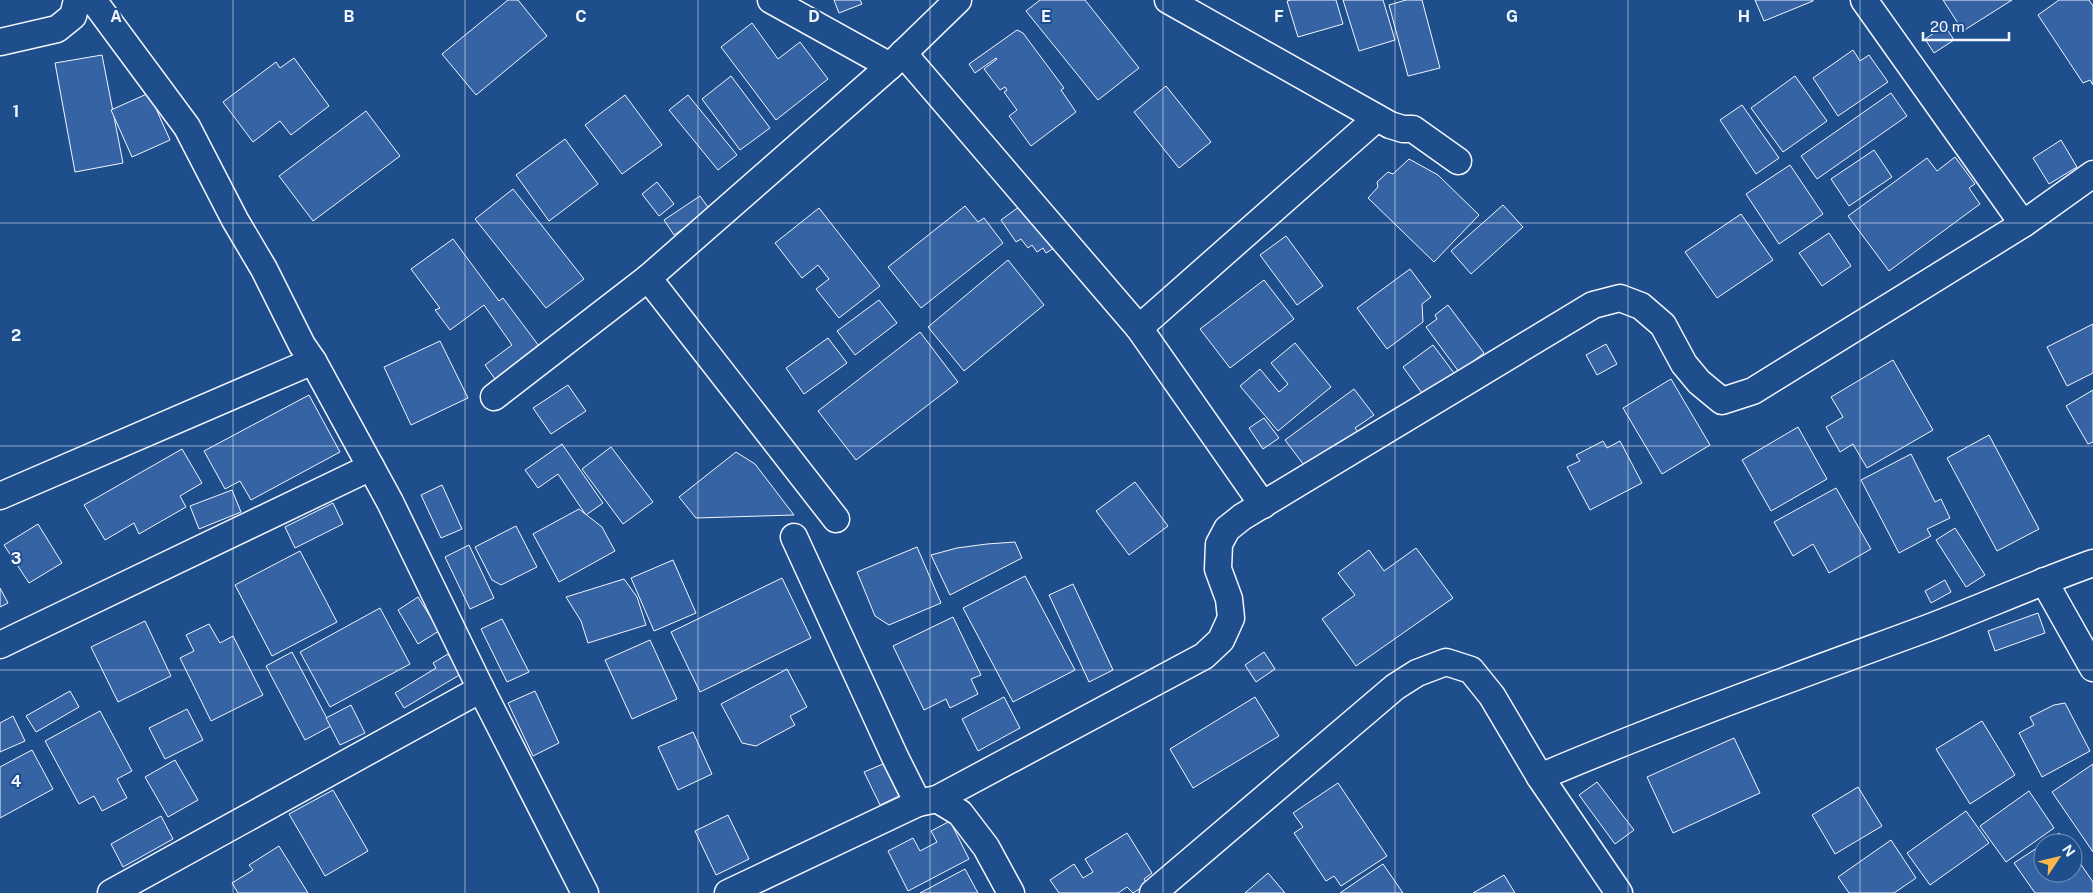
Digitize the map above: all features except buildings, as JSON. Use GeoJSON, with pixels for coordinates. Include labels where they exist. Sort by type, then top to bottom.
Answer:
{"type":"FeatureCollection","features":[{"type":"Feature","properties":{"kind":"street"},"geometry":{"type":"LineString","coordinates":[[0,42],[57,29],[73,16],[78,0]]}},
{"type":"Feature","properties":{"kind":"street"},"geometry":{"type":"LineString","coordinates":[[93,0],[187,127],[235,220],[264,268],[302,345],[313,361],[390,502],[481,689],[585,893]]}},
{"type":"Feature","properties":{"kind":"street"},"geometry":{"type":"LineString","coordinates":[[771,0],[897,60],[1139,328],[1263,505]]}},
{"type":"Feature","properties":{"kind":"street"},"geometry":{"type":"LineString","coordinates":[[494,398],[648,278],[897,60],[958,0]]}},
{"type":"Feature","properties":{"kind":"street"},"geometry":{"type":"LineString","coordinates":[[1168,0],[1377,118],[1403,129],[1413,129],[1458,161]]}},
{"type":"Feature","properties":{"kind":"street"},"geometry":{"type":"LineString","coordinates":[[1864,0],[2023,224]]}},
{"type":"Feature","properties":{"kind":"street"},"geometry":{"type":"LineString","coordinates":[[1139,328],[1377,118]]}},
{"type":"Feature","properties":{"kind":"street"},"geometry":{"type":"LineString","coordinates":[[728,893],[928,801],[1204,656],[1221,640],[1231,618],[1228,599],[1218,569],[1219,544],[1227,529],[1242,517],[1593,305],[1620,298],[1641,306],[1663,325],[1684,364],[1699,382],[1722,401],[1753,391],[2023,224],[2093,174]]}},
{"type":"Feature","properties":{"kind":"street"},"geometry":{"type":"LineString","coordinates":[[648,278],[836,519]]}},
{"type":"Feature","properties":{"kind":"street"},"geometry":{"type":"LineString","coordinates":[[0,496],[313,361]]}},
{"type":"Feature","properties":{"kind":"street"},"geometry":{"type":"LineString","coordinates":[[0,645],[371,467]]}},
{"type":"Feature","properties":{"kind":"street"},"geometry":{"type":"LineString","coordinates":[[794,538],[891,748],[928,801],[960,813],[986,848],[1012,893]]}},
{"type":"Feature","properties":{"kind":"street"},"geometry":{"type":"LineString","coordinates":[[1540,777],[1632,738],[2093,563]]}},
{"type":"Feature","properties":{"kind":"street"},"geometry":{"type":"LineString","coordinates":[[2044,580],[2093,668]]}},
{"type":"Feature","properties":{"kind":"street"},"geometry":{"type":"LineString","coordinates":[[1153,893],[1395,687],[1417,673],[1446,662],[1471,670],[1492,696],[1540,777],[1619,893]]}},
{"type":"Feature","properties":{"kind":"street"},"geometry":{"type":"LineString","coordinates":[[111,893],[481,689]]}}]}
